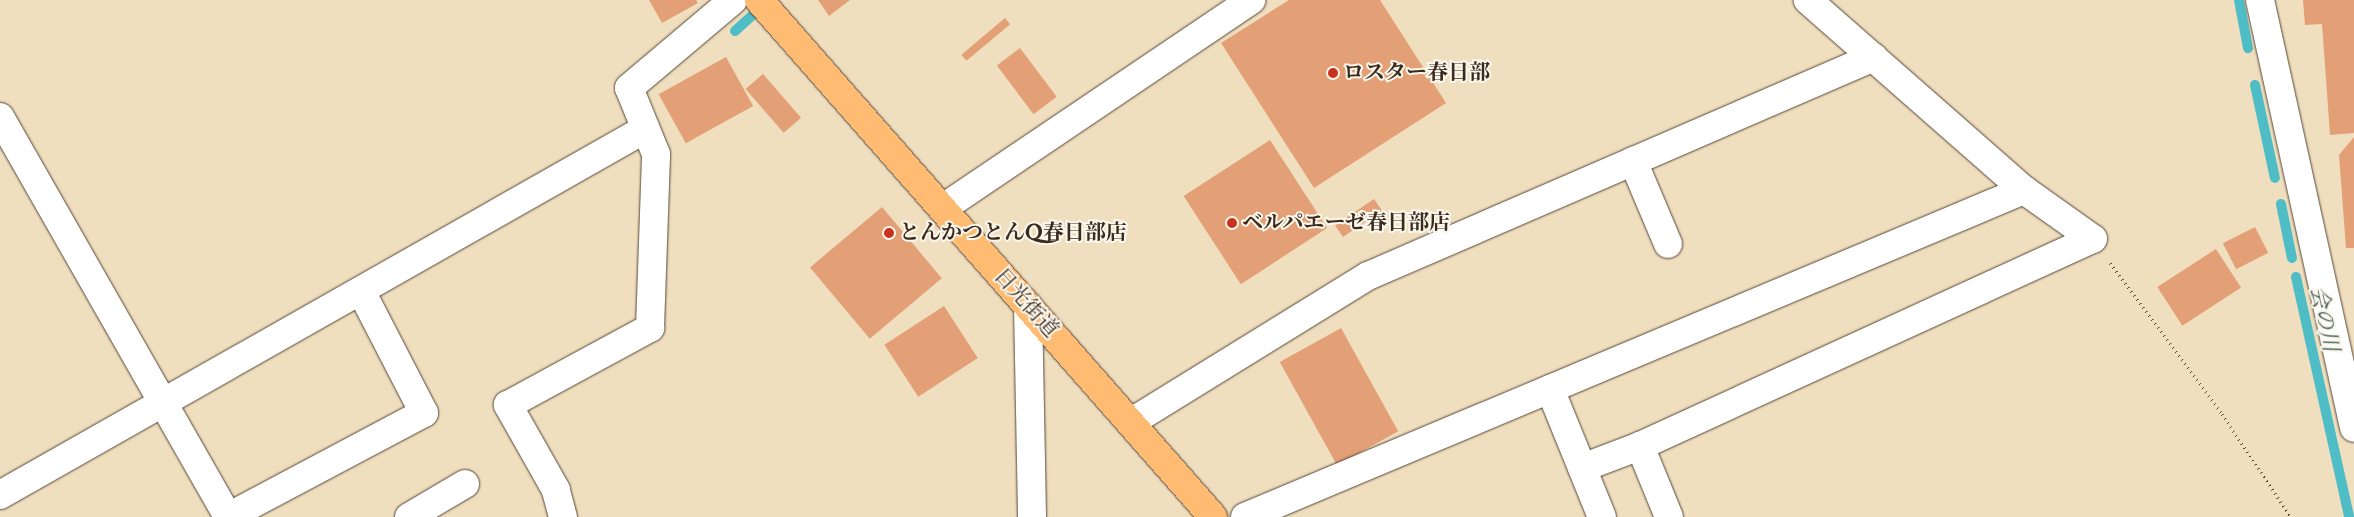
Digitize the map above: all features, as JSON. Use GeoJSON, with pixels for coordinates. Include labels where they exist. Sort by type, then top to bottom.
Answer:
{"type":"FeatureCollection","features":[{"type":"Feature","properties":{"kind":"highway","name":"日光街道"},"geometry":{"type":"LineString","coordinates":[[759,0],[1028,306],[1133,421],[1213,517]]}},
{"type":"Feature","properties":{"kind":"street"},"geometry":{"type":"LineString","coordinates":[[563,517],[556,490],[508,404],[650,328],[656,154],[629,88],[733,0]]}},
{"type":"Feature","properties":{"kind":"street"},"geometry":{"type":"LineString","coordinates":[[943,208],[1251,0]]}},
{"type":"Feature","properties":{"kind":"street"},"geometry":{"type":"LineString","coordinates":[[1808,0],[2024,190],[2093,239]]}},
{"type":"Feature","properties":{"kind":"street"},"geometry":{"type":"LineString","coordinates":[[2260,0],[2354,428]]}},
{"type":"Feature","properties":{"kind":"street"},"geometry":{"type":"LineString","coordinates":[[1133,421],[1368,276],[1874,57]]}},
{"type":"Feature","properties":{"kind":"street"},"geometry":{"type":"LineString","coordinates":[[0,117],[161,405],[228,517],[424,413],[361,291]]}},
{"type":"Feature","properties":{"kind":"street"},"geometry":{"type":"LineString","coordinates":[[0,494],[161,405],[645,129]]}},
{"type":"Feature","properties":{"kind":"street"},"geometry":{"type":"LineString","coordinates":[[1633,161],[1668,244]]}},
{"type":"Feature","properties":{"kind":"street"},"geometry":{"type":"LineString","coordinates":[[1245,517],[2024,190]]}},
{"type":"Feature","properties":{"kind":"street"},"geometry":{"type":"LineString","coordinates":[[1582,468],[1640,446],[2093,239]]}},
{"type":"Feature","properties":{"kind":"street"},"geometry":{"type":"LineString","coordinates":[[1028,306],[1032,517]]}},
{"type":"Feature","properties":{"kind":"street"},"geometry":{"type":"LineString","coordinates":[[1550,389],[1602,517]]}},
{"type":"Feature","properties":{"kind":"street"},"geometry":{"type":"LineString","coordinates":[[1640,446],[1669,517]]}},
{"type":"Feature","properties":{"kind":"street"},"geometry":{"type":"LineString","coordinates":[[409,517],[465,484]]}},
{"type":"Feature","properties":{"kind":"path"},"geometry":{"type":"LineString","coordinates":[[2093,239],[2222,414],[2290,517]]}},
{"type":"Feature","properties":{"kind":"building"},"geometry":{"type":"Polygon","coordinates":[[[649,0],[696,0],[698,3],[662,23],[649,0]]]}},
{"type":"Feature","properties":{"kind":"building"},"geometry":{"type":"Polygon","coordinates":[[[818,0],[850,0],[829,16],[818,0]]]}},
{"type":"Feature","properties":{"kind":"building","name":"ロスター春日部"},"geometry":{"type":"Polygon","coordinates":[[[1289,0],[1380,0],[1446,103],[1314,188],[1221,43],[1289,0]]]}},
{"type":"Feature","properties":{"kind":"building"},"geometry":{"type":"Polygon","coordinates":[[[2303,0],[2354,0],[2354,133],[2330,135],[2322,24],[2305,25],[2303,0]]]}},
{"type":"Feature","properties":{"kind":"building"},"geometry":{"type":"Polygon","coordinates":[[[1005,18],[1010,24],[966,61],[961,55],[1005,18]]]}},
{"type":"Feature","properties":{"kind":"building"},"geometry":{"type":"Polygon","coordinates":[[[1020,48],[1057,97],[1034,114],[997,65],[1020,48]]]}},
{"type":"Feature","properties":{"kind":"building"},"geometry":{"type":"Polygon","coordinates":[[[726,57],[753,106],[686,143],[659,94],[726,57]]]}},
{"type":"Feature","properties":{"kind":"building"},"geometry":{"type":"Polygon","coordinates":[[[763,74],[801,118],[784,133],[746,89],[763,74]]]}},
{"type":"Feature","properties":{"kind":"building"},"geometry":{"type":"Polygon","coordinates":[[[2354,137],[2354,248],[2346,248],[2339,155],[2354,137]]]}},
{"type":"Feature","properties":{"kind":"building"},"geometry":{"type":"Polygon","coordinates":[[[1270,140],[1327,228],[1241,284],[1184,196],[1270,140]]]}},
{"type":"Feature","properties":{"kind":"building"},"geometry":{"type":"Polygon","coordinates":[[[1374,199],[1382,211],[1343,237],[1335,225],[1374,199]]]}},
{"type":"Feature","properties":{"kind":"building"},"geometry":{"type":"Polygon","coordinates":[[[882,207],[942,278],[870,339],[810,267],[882,207]]]}},
{"type":"Feature","properties":{"kind":"building"},"geometry":{"type":"Polygon","coordinates":[[[2255,227],[2268,253],[2236,269],[2223,243],[2255,227]]]}},
{"type":"Feature","properties":{"kind":"building"},"geometry":{"type":"Polygon","coordinates":[[[2216,249],[2241,288],[2182,326],[2157,287],[2216,249]]]}},
{"type":"Feature","properties":{"kind":"building"},"geometry":{"type":"Polygon","coordinates":[[[944,306],[978,358],[918,397],[884,345],[944,306]]]}},
{"type":"Feature","properties":{"kind":"building"},"geometry":{"type":"Polygon","coordinates":[[[1341,328],[1398,431],[1337,465],[1280,362],[1341,328]]]}},
{"type":"Feature","properties":{"kind":"waterway","name":"会の川"},"geometry":{"type":"LineString","coordinates":[[2239,0],[2248,48]]}},
{"type":"Feature","properties":{"kind":"waterway"},"geometry":{"type":"LineString","coordinates":[[735,31],[763,6]]}},
{"type":"Feature","properties":{"kind":"waterway","name":"会の川"},"geometry":{"type":"LineString","coordinates":[[2255,85],[2275,178]]}},
{"type":"Feature","properties":{"kind":"waterway","name":"会の川"},"geometry":{"type":"LineString","coordinates":[[2281,204],[2292,258]]}},
{"type":"Feature","properties":{"kind":"waterway","name":"会の川"},"geometry":{"type":"LineString","coordinates":[[2296,277],[2349,517]]}},
{"type":"Feature","properties":{"kind":"place","name":"ロスター春日部"},"geometry":{"type":"Point","coordinates":[1333,73]}},
{"type":"Feature","properties":{"kind":"place","name":"ベルパエーゼ春日部店"},"geometry":{"type":"Point","coordinates":[1232,223]}},
{"type":"Feature","properties":{"kind":"place","name":"とんかつとんQ春日部店"},"geometry":{"type":"Point","coordinates":[889,233]}}]}
